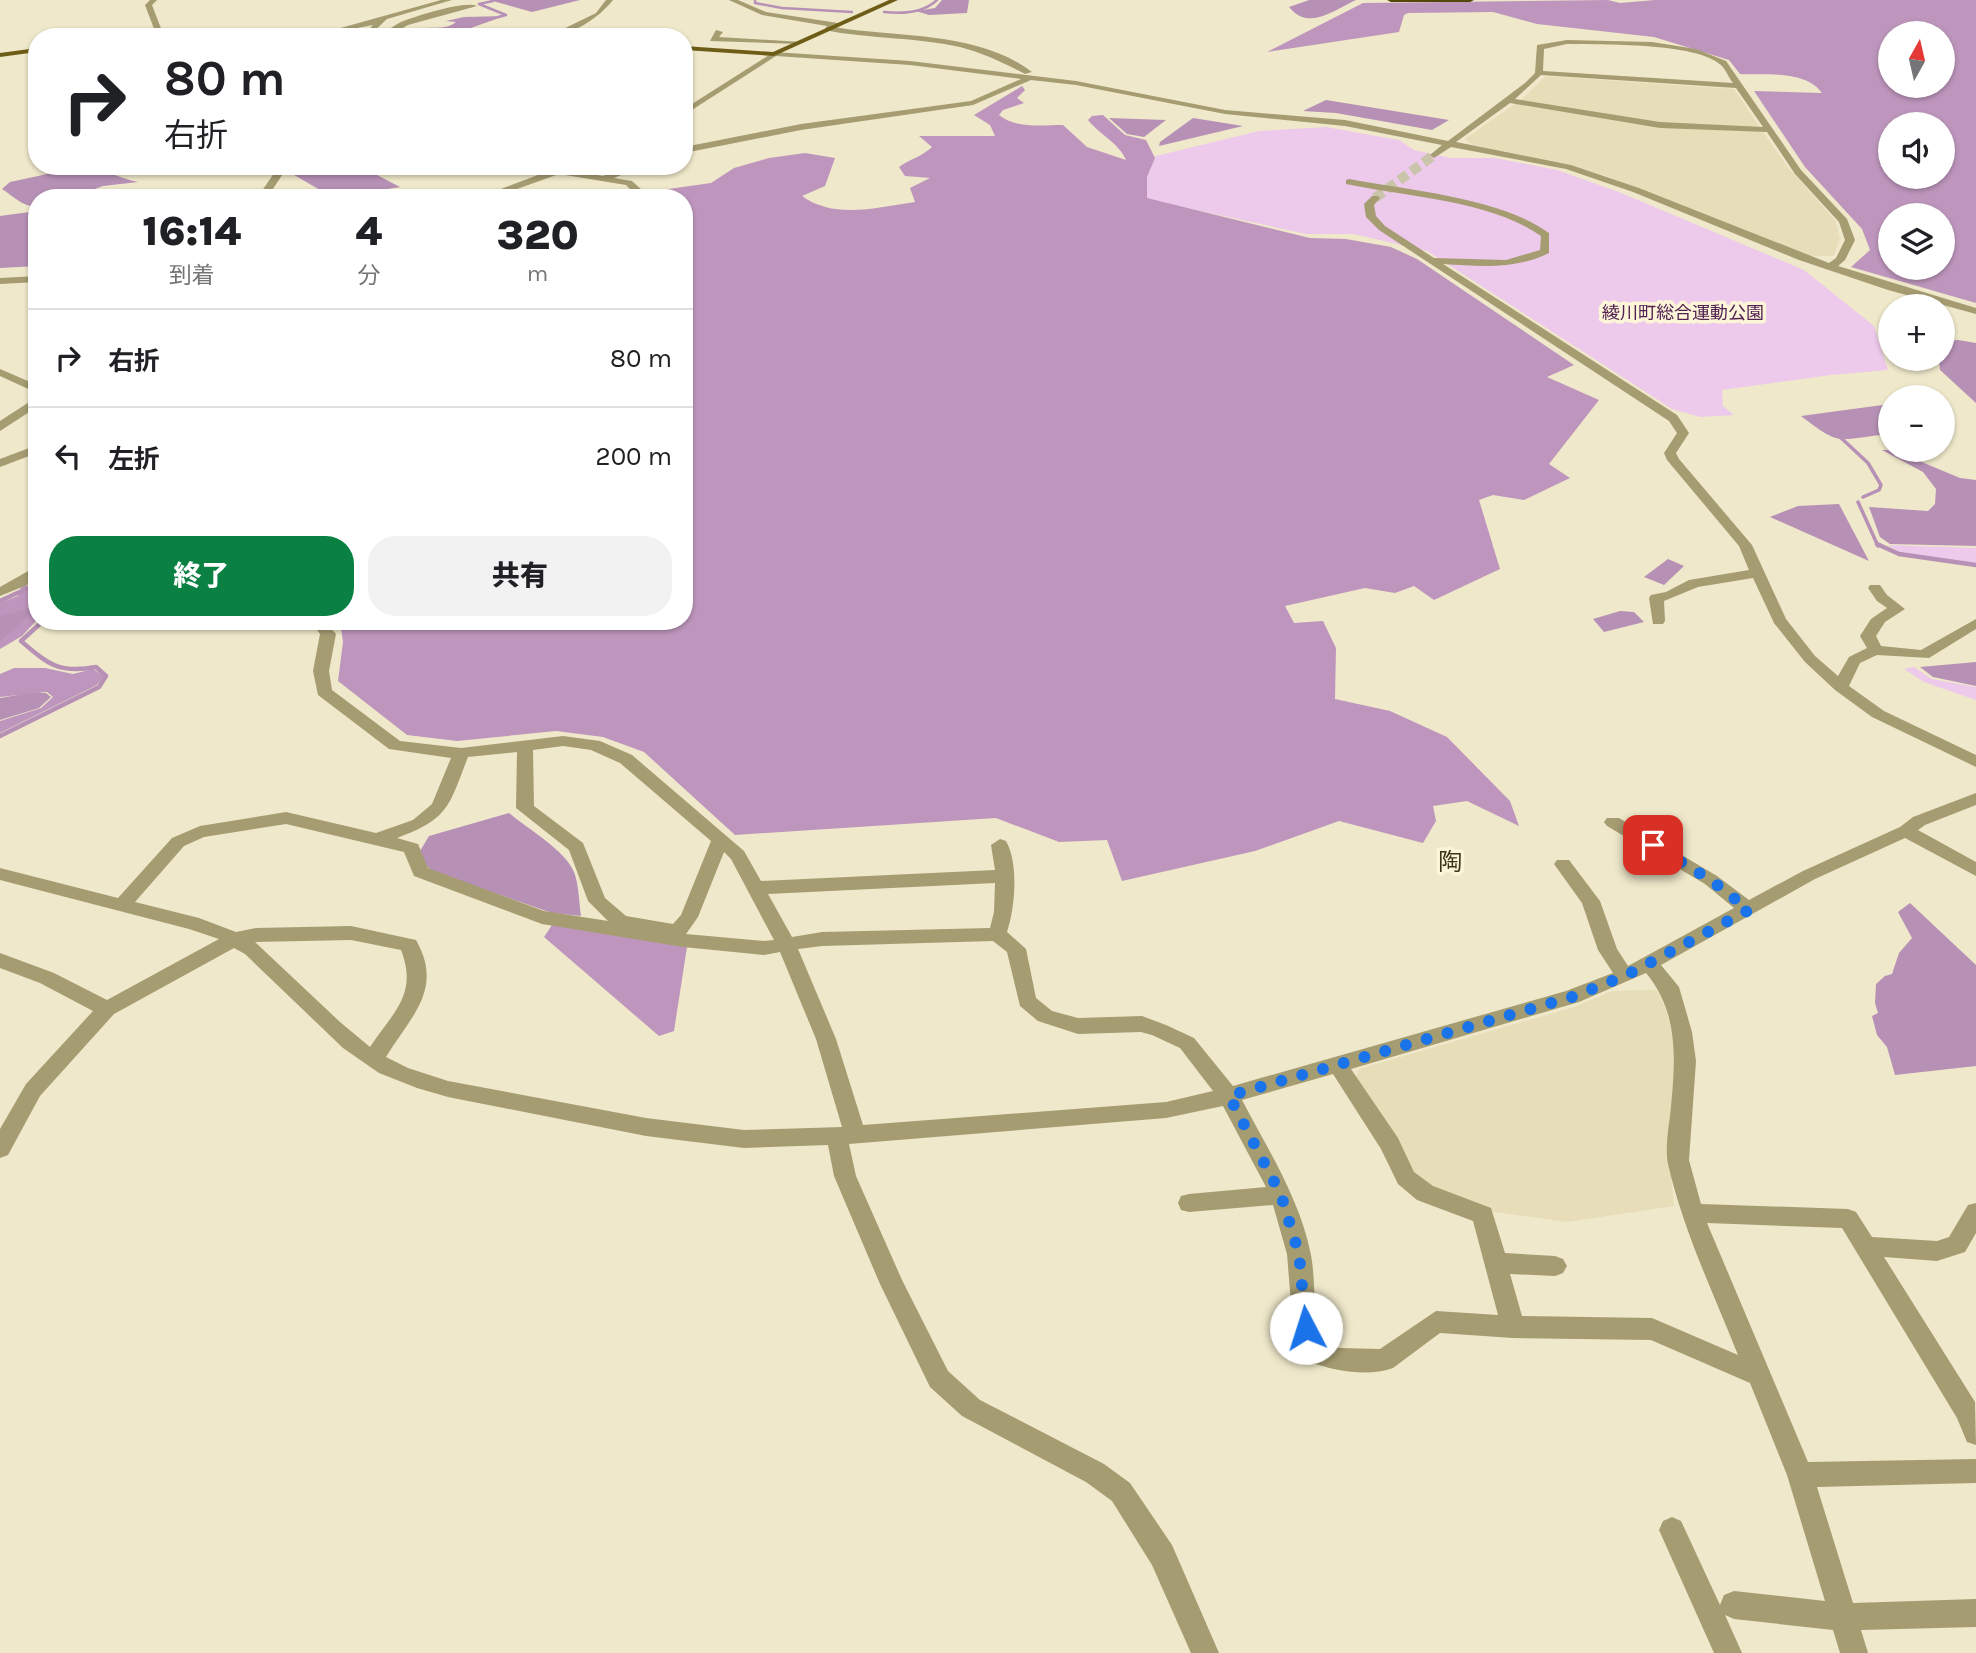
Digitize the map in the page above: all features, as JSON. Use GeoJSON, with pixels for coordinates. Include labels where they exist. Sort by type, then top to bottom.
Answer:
{"type":"FeatureCollection","features":[{"type":"Feature","properties":{"kind":"highway"},"geometry":{"type":"LineString","coordinates":[[1391,0],[1470,0]]}},
{"type":"Feature","properties":{"kind":"main road"},"geometry":{"type":"LineString","coordinates":[[693,49],[774,54],[895,0]]}},
{"type":"Feature","properties":{"kind":"main road"},"geometry":{"type":"LineString","coordinates":[[0,55],[28,51]]}},
{"type":"Feature","properties":{"kind":"street"},"geometry":{"type":"LineString","coordinates":[[154,0],[148,5],[157,28]]}},
{"type":"Feature","properties":{"kind":"street"},"geometry":{"type":"LineString","coordinates":[[346,28],[380,21],[449,0]]}},
{"type":"Feature","properties":{"kind":"street"},"geometry":{"type":"LineString","coordinates":[[569,28],[598,14],[610,0]]}},
{"type":"Feature","properties":{"kind":"street"},"geometry":{"type":"LineString","coordinates":[[732,0],[764,13],[866,36],[979,50],[1035,76],[1032,78]]}},
{"type":"Feature","properties":{"kind":"street"},"geometry":{"type":"LineString","coordinates":[[396,28],[461,7]]}},
{"type":"Feature","properties":{"kind":"street"},"geometry":{"type":"LineString","coordinates":[[372,28],[380,21]]}},
{"type":"Feature","properties":{"kind":"street"},"geometry":{"type":"LineString","coordinates":[[719,32],[713,39],[798,42]]}},
{"type":"Feature","properties":{"kind":"street"},"geometry":{"type":"LineString","coordinates":[[1539,73],[1540,47],[1567,43],[1652,44],[1709,56],[1723,63],[1798,172],[1844,221],[1850,240],[1840,260],[1830,267]]}},
{"type":"Feature","properties":{"kind":"street"},"geometry":{"type":"LineString","coordinates":[[693,107],[774,54],[888,61],[1032,78],[1110,89],[1209,110],[1345,123],[1546,161],[1600,176],[1778,249],[1892,288],[1976,311]]}},
{"type":"Feature","properties":{"kind":"street"},"geometry":{"type":"LineString","coordinates":[[1434,155],[1509,100],[1539,73],[1738,86]]}},
{"type":"Feature","properties":{"kind":"street"},"geometry":{"type":"LineString","coordinates":[[693,148],[801,127],[973,103],[1032,78]]}},
{"type":"Feature","properties":{"kind":"street"},"geometry":{"type":"LineString","coordinates":[[1509,100],[1648,124],[1769,130]]}},
{"type":"Feature","properties":{"kind":"street"},"geometry":{"type":"LineString","coordinates":[[507,189],[547,175]]}},
{"type":"Feature","properties":{"kind":"street"},"geometry":{"type":"LineString","coordinates":[[587,175],[635,186],[636,189]]}},
{"type":"Feature","properties":{"kind":"street"},"geometry":{"type":"LineString","coordinates":[[603,179],[614,175]]}},
{"type":"Feature","properties":{"kind":"street"},"geometry":{"type":"LineString","coordinates":[[1349,182],[1513,217],[1541,229],[1546,235],[1545,251],[1519,261],[1495,263],[1433,259]]}},
{"type":"Feature","properties":{"kind":"street"},"geometry":{"type":"LineString","coordinates":[[1375,198],[1369,204],[1371,217],[1405,243],[1673,418],[1683,433],[1670,453],[1673,460],[1745,545],[1779,620],[1793,639],[1841,687],[1878,714],[1976,762]]}},
{"type":"Feature","properties":{"kind":"street"},"geometry":{"type":"LineString","coordinates":[[0,281],[28,279]]}},
{"type":"Feature","properties":{"kind":"street"},"geometry":{"type":"LineString","coordinates":[[0,372],[28,386]]}},
{"type":"Feature","properties":{"kind":"street"},"geometry":{"type":"LineString","coordinates":[[0,427],[28,407]]}},
{"type":"Feature","properties":{"kind":"street"},"geometry":{"type":"LineString","coordinates":[[0,463],[28,452]]}},
{"type":"Feature","properties":{"kind":"street"},"geometry":{"type":"LineString","coordinates":[[1658,621],[1656,598],[1670,595],[1694,583],[1758,573]]}},
{"type":"Feature","properties":{"kind":"street"},"geometry":{"type":"LineString","coordinates":[[0,592],[28,577]]}},
{"type":"Feature","properties":{"kind":"street"},"geometry":{"type":"LineString","coordinates":[[1875,588],[1882,598],[1898,609],[1880,617],[1872,625],[1868,636],[1875,650]]}},
{"type":"Feature","properties":{"kind":"street"},"geometry":{"type":"LineString","coordinates":[[1841,687],[1854,660],[1875,650],[1924,655],[1976,623]]}},
{"type":"Feature","properties":{"kind":"street"},"geometry":{"type":"LineString","coordinates":[[325,630],[328,634],[321,671],[324,692],[395,745],[427,751],[461,753],[563,741],[594,746],[626,759],[738,855],[787,946],[826,1039],[846,1135],[845,1176],[892,1284],[939,1379],[971,1408],[1095,1473],[1121,1492],[1162,1555],[1205,1653]]}},
{"type":"Feature","properties":{"kind":"street"},"geometry":{"type":"LineString","coordinates":[[525,745],[525,808],[577,847],[597,901],[621,922],[678,931],[689,917],[720,840]]}},
{"type":"Feature","properties":{"kind":"street"},"geometry":{"type":"LineString","coordinates":[[377,839],[419,824],[440,807],[461,753]]}},
{"type":"Feature","properties":{"kind":"street"},"geometry":{"type":"LineString","coordinates":[[0,874],[192,923],[235,939],[252,949],[351,1042],[413,1079],[447,1089],[646,1126],[744,1139],[846,1135],[1166,1110],[1229,1096],[1572,997],[1625,976],[1810,875],[1906,831],[1919,821],[1976,799]]}},
{"type":"Feature","properties":{"kind":"street"},"geometry":{"type":"LineString","coordinates":[[122,905],[178,842],[200,832],[286,818],[412,848],[420,872],[542,917],[682,940],[764,948],[822,939],[997,934],[1016,949],[1027,1001],[1045,1016],[1079,1026],[1142,1024],[1159,1030],[1187,1043],[1229,1096],[1281,1195],[1299,1254],[1306,1328],[1320,1354],[1340,1359],[1384,1360],[1436,1322],[1513,1327],[1652,1329],[1758,1375]]}},
{"type":"Feature","properties":{"kind":"street"},"geometry":{"type":"LineString","coordinates":[[1613,822],[1711,880],[1749,910]]}},
{"type":"Feature","properties":{"kind":"street"},"geometry":{"type":"LineString","coordinates":[[1906,831],[1976,870]]}},
{"type":"Feature","properties":{"kind":"street"},"geometry":{"type":"LineString","coordinates":[[997,934],[1005,915],[1005,876],[1000,845]]}},
{"type":"Feature","properties":{"kind":"street"},"geometry":{"type":"LineString","coordinates":[[1563,864],[1591,901],[1608,950],[1625,976]]}},
{"type":"Feature","properties":{"kind":"street"},"geometry":{"type":"LineString","coordinates":[[756,888],[1005,876]]}},
{"type":"Feature","properties":{"kind":"street"},"geometry":{"type":"LineString","coordinates":[[682,940],[695,927],[689,917]]}},
{"type":"Feature","properties":{"kind":"street"},"geometry":{"type":"LineString","coordinates":[[0,1149],[33,1090],[107,1009],[235,939],[256,935],[351,933],[409,945],[418,969],[417,991],[374,1058]]}},
{"type":"Feature","properties":{"kind":"street"},"geometry":{"type":"LineString","coordinates":[[0,960],[47,978],[107,1009]]}},
{"type":"Feature","properties":{"kind":"street"},"geometry":{"type":"LineString","coordinates":[[1648,963],[1669,987],[1682,1032],[1686,1061],[1678,1160],[1692,1213],[1800,1475],[1854,1653]]}},
{"type":"Feature","properties":{"kind":"street"},"geometry":{"type":"LineString","coordinates":[[1338,1065],[1390,1144],[1406,1178],[1424,1193],[1483,1215],[1513,1327]]}},
{"type":"Feature","properties":{"kind":"street"},"geometry":{"type":"LineString","coordinates":[[1189,1203],[1281,1195]]}},
{"type":"Feature","properties":{"kind":"street"},"geometry":{"type":"LineString","coordinates":[[1865,1246],[1937,1251],[1957,1245],[1976,1212]]}},
{"type":"Feature","properties":{"kind":"street"},"geometry":{"type":"LineString","coordinates":[[1692,1213],[1848,1219],[1966,1410],[1976,1433]]}},
{"type":"Feature","properties":{"kind":"street"},"geometry":{"type":"LineString","coordinates":[[1496,1263],[1555,1266]]}},
{"type":"Feature","properties":{"kind":"street"},"geometry":{"type":"LineString","coordinates":[[1800,1475],[1976,1471]]}},
{"type":"Feature","properties":{"kind":"street"},"geometry":{"type":"LineString","coordinates":[[1672,1530],[1728,1653]]}},
{"type":"Feature","properties":{"kind":"street"},"geometry":{"type":"LineString","coordinates":[[1734,1605],[1842,1617],[1976,1613]]}},
{"type":"Feature","properties":{"kind":"shaded area"},"geometry":{"type":"Polygon","coordinates":[[[489,0],[580,0],[532,12],[489,0]]]}},
{"type":"Feature","properties":{"kind":"shaded area"},"geometry":{"type":"Polygon","coordinates":[[[942,0],[969,0],[967,13],[929,15],[916,11],[935,8],[942,0]]]}},
{"type":"Feature","properties":{"kind":"shaded area"},"geometry":{"type":"Polygon","coordinates":[[[1309,0],[1356,0],[1331,13],[1313,18],[1305,18],[1289,7],[1309,0]]]}},
{"type":"Feature","properties":{"kind":"shaded area"},"geometry":{"type":"Polygon","coordinates":[[[1976,0],[1976,303],[1955,297],[1955,294],[1945,294],[1896,280],[1955,280],[1955,203],[1878,203],[1878,275],[1851,267],[1870,250],[1862,229],[1805,167],[1754,91],[1822,93],[1806,80],[1785,75],[1740,74],[1729,60],[1654,37],[1537,24],[1493,12],[1408,13],[1404,15],[1399,32],[1267,52],[1363,3],[1976,0]]]}},
{"type":"Feature","properties":{"kind":"shaded area"},"geometry":{"type":"Polygon","coordinates":[[[505,16],[471,28],[427,28],[446,27],[456,22],[446,21],[464,17],[505,16]]]}},
{"type":"Feature","properties":{"kind":"shaded area"},"geometry":{"type":"Polygon","coordinates":[[[1546,76],[1734,89],[1786,165],[1835,220],[1840,238],[1834,256],[1806,256],[1609,177],[1567,164],[1473,145],[1465,139],[1522,99],[1546,76]]]}},
{"type":"Feature","properties":{"kind":"shaded area"},"geometry":{"type":"Polygon","coordinates":[[[1022,86],[1025,90],[1017,98],[1024,103],[1003,110],[999,115],[1013,122],[1030,125],[1063,125],[1087,147],[1126,160],[1119,149],[1088,120],[1092,116],[1103,115],[1125,135],[1146,140],[1155,158],[1147,177],[1147,198],[1310,238],[1346,239],[1391,247],[1417,259],[1574,365],[1547,377],[1599,400],[1549,464],[1570,478],[1524,500],[1493,495],[1479,500],[1500,569],[1434,600],[1414,586],[1395,593],[1365,588],[1285,606],[1294,623],[1323,621],[1336,648],[1335,699],[1390,711],[1447,737],[1510,801],[1519,826],[1467,801],[1433,806],[1436,821],[1423,843],[1339,821],[1255,851],[1122,881],[1107,840],[1059,842],[996,818],[735,835],[644,752],[603,737],[556,731],[457,741],[407,735],[338,681],[343,642],[341,630],[693,630],[693,189],[668,189],[711,183],[734,168],[769,158],[805,153],[835,158],[825,186],[802,196],[815,203],[828,208],[857,210],[915,202],[910,188],[930,178],[905,176],[899,167],[932,147],[919,136],[995,136],[990,125],[974,115],[1022,86]]]}},
{"type":"Feature","properties":{"kind":"shaded area"},"geometry":{"type":"Polygon","coordinates":[[[1326,100],[1449,120],[1432,130],[1336,113],[1303,111],[1326,100]]]}},
{"type":"Feature","properties":{"kind":"shaded area"},"geometry":{"type":"Polygon","coordinates":[[[1109,118],[1166,120],[1144,137],[1127,134],[1109,118]]]}},
{"type":"Feature","properties":{"kind":"shaded area"},"geometry":{"type":"Polygon","coordinates":[[[1193,118],[1243,126],[1159,146],[1160,142],[1193,118]]]}},
{"type":"Feature","properties":{"kind":"shaded area"},"geometry":{"type":"Polygon","coordinates":[[[43,175],[114,175],[138,182],[95,189],[28,189],[28,205],[2,189],[10,182],[43,175]]]}},
{"type":"Feature","properties":{"kind":"shaded area"},"geometry":{"type":"Polygon","coordinates":[[[294,175],[377,175],[400,187],[387,189],[318,189],[294,175]]]}},
{"type":"Feature","properties":{"kind":"shaded area"},"geometry":{"type":"Polygon","coordinates":[[[28,212],[28,266],[0,268],[0,216],[28,212]]]}},
{"type":"Feature","properties":{"kind":"shaded area"},"geometry":{"type":"Polygon","coordinates":[[[1955,340],[1976,343],[1976,403],[1941,371],[1955,371],[1955,340]]]}},
{"type":"Feature","properties":{"kind":"shaded area"},"geometry":{"type":"Polygon","coordinates":[[[1878,406],[1878,435],[1845,439],[1830,436],[1801,416],[1878,406]]]}},
{"type":"Feature","properties":{"kind":"shaded area"},"geometry":{"type":"Polygon","coordinates":[[[1904,462],[1922,462],[1960,478],[1976,480],[1976,546],[1890,544],[1880,537],[1869,507],[1928,511],[1935,504],[1936,489],[1923,472],[1904,462]]]}},
{"type":"Feature","properties":{"kind":"shaded area"},"geometry":{"type":"Polygon","coordinates":[[[1839,504],[1869,561],[1770,517],[1798,506],[1839,504]]]}},
{"type":"Feature","properties":{"kind":"shaded area"},"geometry":{"type":"Polygon","coordinates":[[[1668,559],[1684,566],[1664,585],[1644,577],[1668,559]]]}},
{"type":"Feature","properties":{"kind":"shaded area"},"geometry":{"type":"Polygon","coordinates":[[[28,586],[28,630],[0,649],[0,603],[18,596],[21,587],[28,586]]]}},
{"type":"Feature","properties":{"kind":"shaded area"},"geometry":{"type":"Polygon","coordinates":[[[28,610],[28,617],[0,641],[0,616],[28,610]]]}},
{"type":"Feature","properties":{"kind":"shaded area"},"geometry":{"type":"Polygon","coordinates":[[[1620,611],[1634,612],[1644,622],[1604,632],[1593,619],[1620,611]]]}},
{"type":"Feature","properties":{"kind":"shaded area"},"geometry":{"type":"Polygon","coordinates":[[[1976,662],[1976,686],[1933,677],[1920,667],[1976,662]]]}},
{"type":"Feature","properties":{"kind":"shaded area"},"geometry":{"type":"Polygon","coordinates":[[[14,668],[45,668],[73,674],[93,669],[104,676],[97,685],[0,733],[0,721],[41,708],[53,697],[47,692],[0,697],[0,674],[14,668]]]}},
{"type":"Feature","properties":{"kind":"shaded area"},"geometry":{"type":"Polygon","coordinates":[[[46,693],[51,697],[39,708],[0,720],[0,698],[46,693]]]}},
{"type":"Feature","properties":{"kind":"shaded area"},"geometry":{"type":"Polygon","coordinates":[[[509,813],[554,848],[569,864],[577,883],[581,916],[552,913],[440,874],[424,863],[420,851],[429,836],[509,813]]]}},
{"type":"Feature","properties":{"kind":"shaded area"},"geometry":{"type":"Polygon","coordinates":[[[1910,903],[1976,965],[1976,1066],[1895,1075],[1887,1047],[1877,1035],[1872,1016],[1878,1013],[1875,1003],[1876,984],[1892,974],[1899,953],[1912,938],[1898,912],[1910,903]]]}},
{"type":"Feature","properties":{"kind":"shaded area"},"geometry":{"type":"Polygon","coordinates":[[[552,925],[687,947],[674,1031],[659,1036],[544,937],[552,925]]]}},
{"type":"Feature","properties":{"kind":"shaded area"},"geometry":{"type":"Polygon","coordinates":[[[1657,990],[1666,1010],[1677,1053],[1668,1140],[1674,1206],[1567,1222],[1489,1211],[1430,1188],[1410,1172],[1355,1079],[1359,1069],[1574,1007],[1612,991],[1657,990]]]}},
{"type":"Feature","properties":{"kind":"green space","name":"綾川町総合運動公園"},"geometry":{"type":"Polygon","coordinates":[[[1326,127],[1399,140],[1414,150],[1451,158],[1495,158],[1557,170],[1619,192],[1804,270],[1874,326],[1878,339],[1878,371],[1722,390],[1723,406],[1734,415],[1700,417],[1672,409],[1427,251],[1354,234],[1306,234],[1141,198],[1138,176],[1156,156],[1259,131],[1326,127]]]}},
{"type":"Feature","properties":{"kind":"green space"},"geometry":{"type":"Polygon","coordinates":[[[1888,545],[1976,548],[1976,563],[1906,556],[1888,545]]]}},
{"type":"Feature","properties":{"kind":"green space"},"geometry":{"type":"Polygon","coordinates":[[[1914,667],[1932,679],[1976,687],[1976,700],[1924,682],[1904,669],[1914,667]]]}},
{"type":"Feature","properties":{"kind":"waterway"},"geometry":{"type":"LineString","coordinates":[[755,0],[755,3],[782,8],[852,12]]}},
{"type":"Feature","properties":{"kind":"waterway"},"geometry":{"type":"LineString","coordinates":[[884,12],[912,12],[937,0]]}},
{"type":"Feature","properties":{"kind":"waterway"},"geometry":{"type":"LineString","coordinates":[[493,1],[479,4],[506,15],[498,17]]}},
{"type":"Feature","properties":{"kind":"waterway"},"geometry":{"type":"LineString","coordinates":[[1839,436],[1868,463],[1881,485],[1879,490],[1863,497]]}},
{"type":"Feature","properties":{"kind":"waterway"},"geometry":{"type":"LineString","coordinates":[[1858,502],[1877,544]]}},
{"type":"Feature","properties":{"kind":"waterway"},"geometry":{"type":"LineString","coordinates":[[1877,544],[1899,554],[1976,565]]}},
{"type":"Feature","properties":{"kind":"waterway"},"geometry":{"type":"LineString","coordinates":[[0,601],[28,588]]}},
{"type":"Feature","properties":{"kind":"waterway"},"geometry":{"type":"LineString","coordinates":[[23,612],[28,610]]}},
{"type":"Feature","properties":{"kind":"waterway"},"geometry":{"type":"LineString","coordinates":[[0,736],[99,687],[106,676],[96,667],[63,668],[39,656],[21,641],[33,630]]}},
{"type":"Feature","properties":{"kind":"tunnel"},"geometry":{"type":"LineString","coordinates":[[1375,198],[1434,155]]}},
{"type":"Feature","properties":{"kind":"district","name":"陶"},"geometry":{"type":"Point","coordinates":[1450,862]}},
{"type":"Feature","properties":{"kind":"route"},"geometry":{"type":"LineString","coordinates":[[1306,1328],[1299,1254],[1281,1195],[1229,1096],[1572,997],[1625,976],[1749,910],[1711,880],[1653,845]]}}]}
